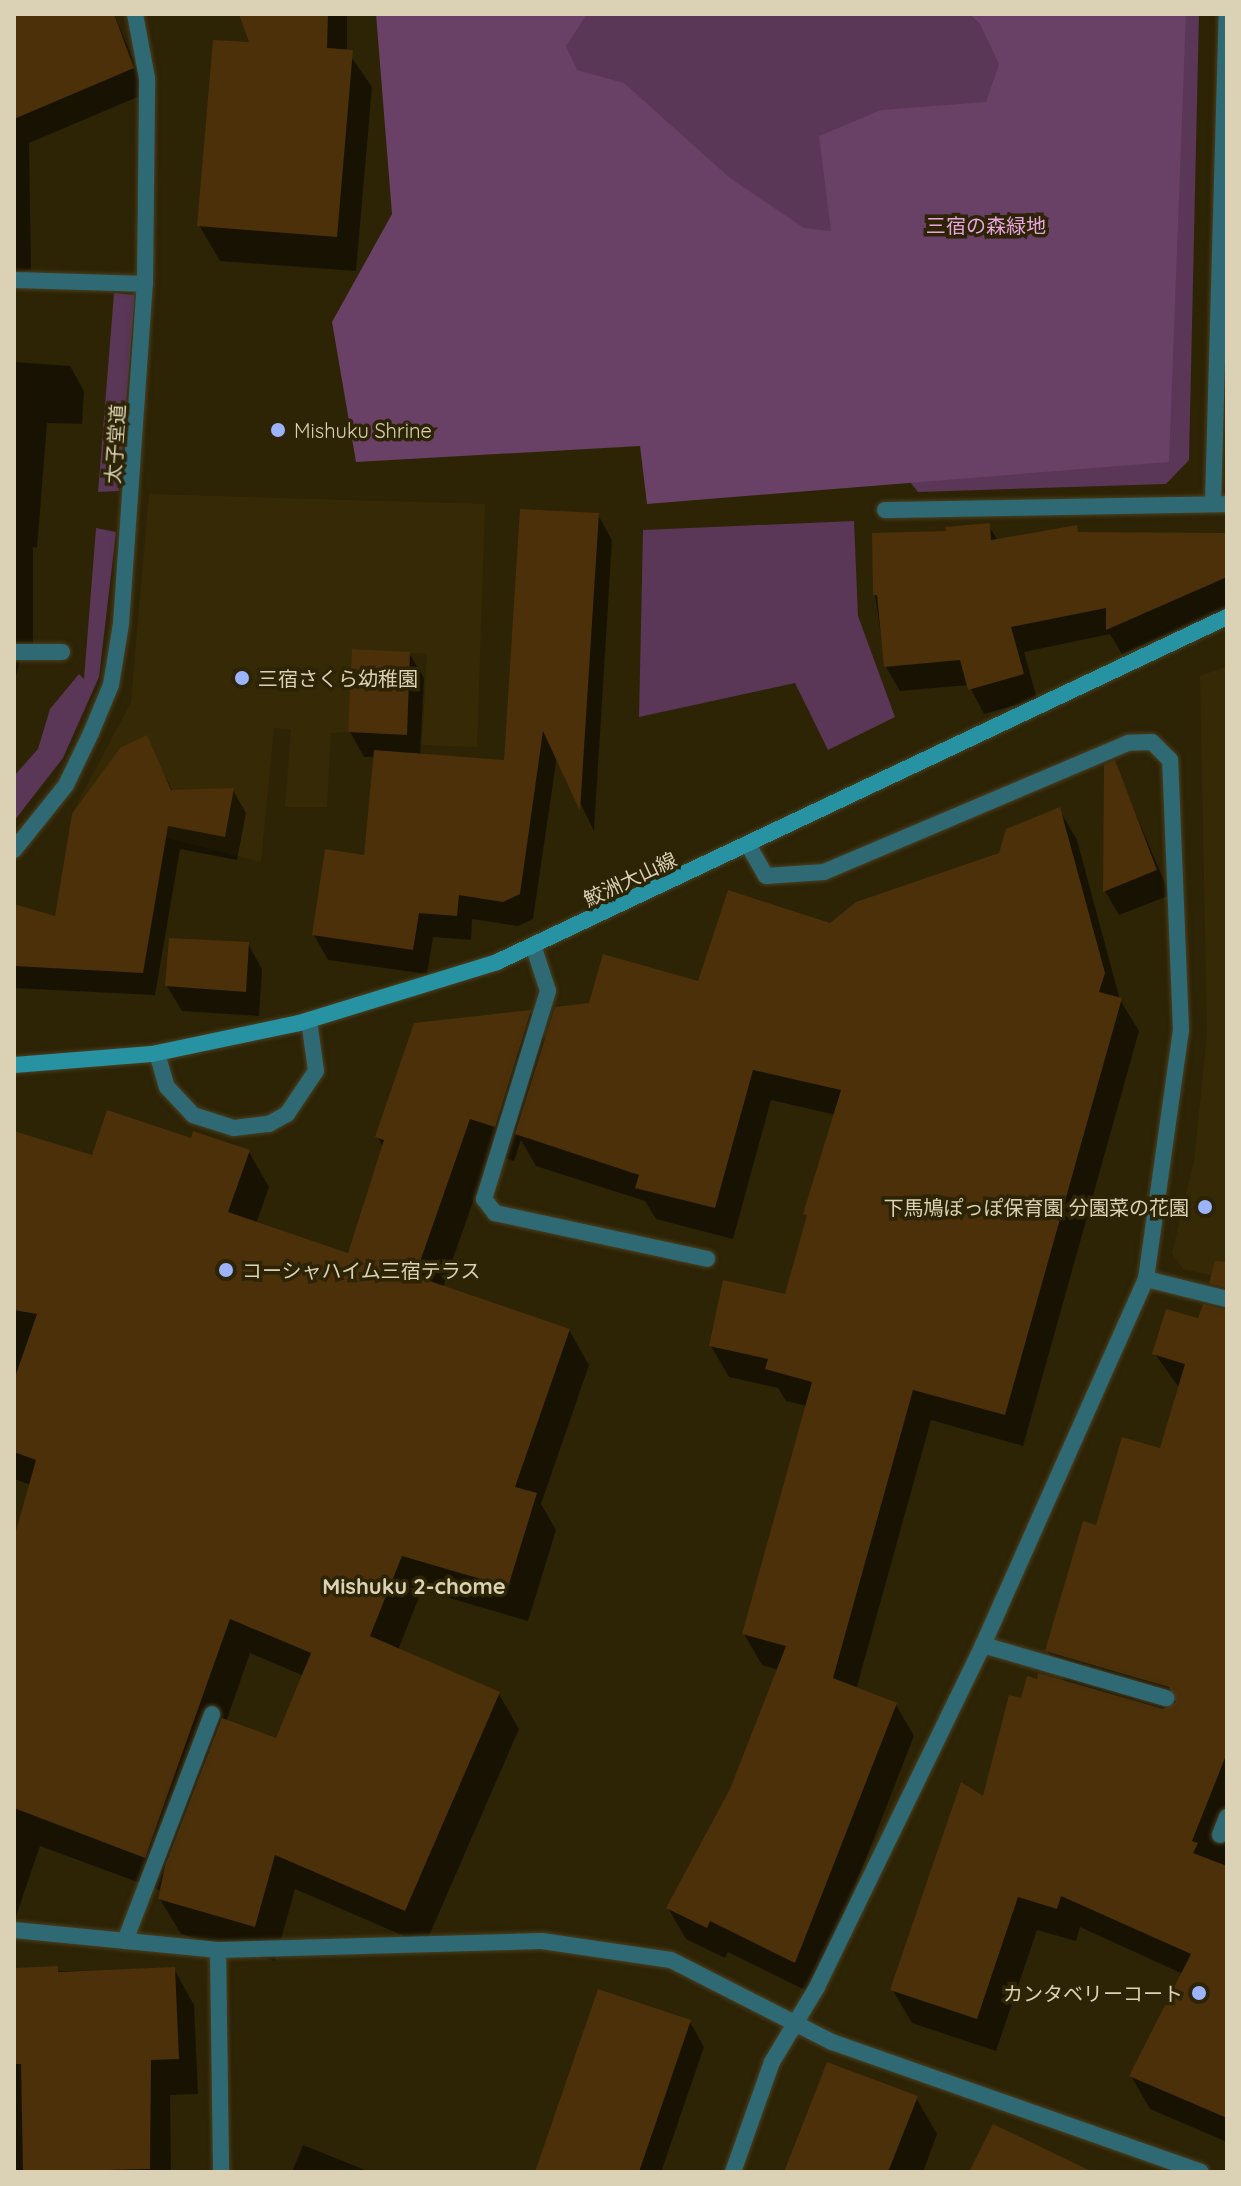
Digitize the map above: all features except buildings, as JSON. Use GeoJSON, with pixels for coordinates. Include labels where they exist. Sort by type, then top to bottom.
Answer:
{"type":"FeatureCollection","features":[{"type":"Feature","properties":{"kind":"main road","name":"鮫洲大山線"},"geometry":{"type":"LineString","coordinates":[[14,1065],[157,1053],[309,1020],[497,962],[749,846],[1227,617]]}},
{"type":"Feature","properties":{"kind":"street","name":"太子堂道"},"geometry":{"type":"LineString","coordinates":[[14,850],[66,785],[111,685],[129,545],[145,284],[147,78],[135,14]]}},
{"type":"Feature","properties":{"kind":"street"},"geometry":{"type":"LineString","coordinates":[[885,510],[1220,504],[1227,14]]}},
{"type":"Feature","properties":{"kind":"street"},"geometry":{"type":"LineString","coordinates":[[14,280],[145,284]]}},
{"type":"Feature","properties":{"kind":"street"},"geometry":{"type":"LineString","coordinates":[[14,652],[62,652]]}},
{"type":"Feature","properties":{"kind":"street"},"geometry":{"type":"LineString","coordinates":[[733,2172],[772,2062],[795,2026],[983,1645],[1146,1279],[1181,1030],[1170,760],[1152,742],[1128,743],[824,872],[766,876],[749,846]]}},
{"type":"Feature","properties":{"kind":"street"},"geometry":{"type":"LineString","coordinates":[[533,945],[548,991],[484,1199],[495,1213],[707,1259]]}},
{"type":"Feature","properties":{"kind":"street"},"geometry":{"type":"LineString","coordinates":[[157,1053],[167,1087],[193,1115],[234,1128],[269,1124],[287,1114],[316,1071],[309,1020]]}},
{"type":"Feature","properties":{"kind":"street"},"geometry":{"type":"LineString","coordinates":[[1146,1279],[1227,1299]]}},
{"type":"Feature","properties":{"kind":"street"},"geometry":{"type":"LineString","coordinates":[[983,1645],[1166,1698]]}},
{"type":"Feature","properties":{"kind":"street"},"geometry":{"type":"LineString","coordinates":[[125,1941],[212,1714]]}},
{"type":"Feature","properties":{"kind":"street"},"geometry":{"type":"LineString","coordinates":[[1220,1835],[1227,1817]]}},
{"type":"Feature","properties":{"kind":"street"},"geometry":{"type":"LineString","coordinates":[[14,1930],[218,1950],[542,1941],[615,1949],[671,1960],[795,2026],[1201,2172]]}},
{"type":"Feature","properties":{"kind":"street"},"geometry":{"type":"LineString","coordinates":[[218,1950],[221,2172]]}},
{"type":"Feature","properties":{"kind":"shaded area","name":"三宿さくら幼稚園"},"geometry":{"type":"Polygon","coordinates":[[[149,494],[485,504],[477,747],[422,745],[427,654],[353,649],[348,732],[331,733],[327,807],[285,807],[291,729],[274,728],[261,862],[72,814],[131,702],[149,494]]]}},
{"type":"Feature","properties":{"kind":"shaded area"},"geometry":{"type":"Polygon","coordinates":[[[1227,666],[1227,1279],[1183,1269],[1172,1253],[1194,1161],[1207,1034],[1200,676],[1227,666]]]}},
{"type":"Feature","properties":{"kind":"green space","name":"三宿の森緑地"},"geometry":{"type":"Polygon","coordinates":[[[376,14],[587,14],[566,46],[577,70],[624,83],[730,178],[804,228],[831,231],[819,136],[881,110],[986,102],[999,64],[980,24],[970,14],[1186,14],[1169,462],[647,504],[640,446],[356,462],[332,322],[392,214],[376,14]]]}},
{"type":"Feature","properties":{"kind":"green space","name":"三宿の森緑地"},"geometry":{"type":"Polygon","coordinates":[[[410,14],[1199,14],[1189,460],[1166,484],[918,492],[844,399],[410,14]]]}},
{"type":"Feature","properties":{"kind":"green space"},"geometry":{"type":"Polygon","coordinates":[[[114,293],[135,295],[119,491],[98,492],[114,293]]]}},
{"type":"Feature","properties":{"kind":"green space"},"geometry":{"type":"Polygon","coordinates":[[[854,521],[858,616],[895,717],[828,750],[795,683],[639,717],[643,530],[854,521]]]}},
{"type":"Feature","properties":{"kind":"green space"},"geometry":{"type":"Polygon","coordinates":[[[96,528],[116,532],[99,677],[63,758],[14,821],[14,776],[38,749],[50,709],[79,674],[84,679],[96,528]]]}},
{"type":"Feature","properties":{"kind":"place","name":"Mishuku Shrine"},"geometry":{"type":"Point","coordinates":[278,430]}},
{"type":"Feature","properties":{"kind":"place","name":"三宿さくら幼稚園"},"geometry":{"type":"Point","coordinates":[242,678]}},
{"type":"Feature","properties":{"kind":"place","name":"下馬鳩ぽっぽ保育園 分園菜の花園"},"geometry":{"type":"Point","coordinates":[1205,1207]}},
{"type":"Feature","properties":{"kind":"place","name":"コーシャハイム三宿テラス"},"geometry":{"type":"Point","coordinates":[226,1270]}},
{"type":"Feature","properties":{"kind":"place","name":"カンタベリーコート"},"geometry":{"type":"Point","coordinates":[1199,1993]}},
{"type":"Feature","properties":{"kind":"district","name":"Mishuku 2-chome"},"geometry":{"type":"Point","coordinates":[414,1587]}}]}
